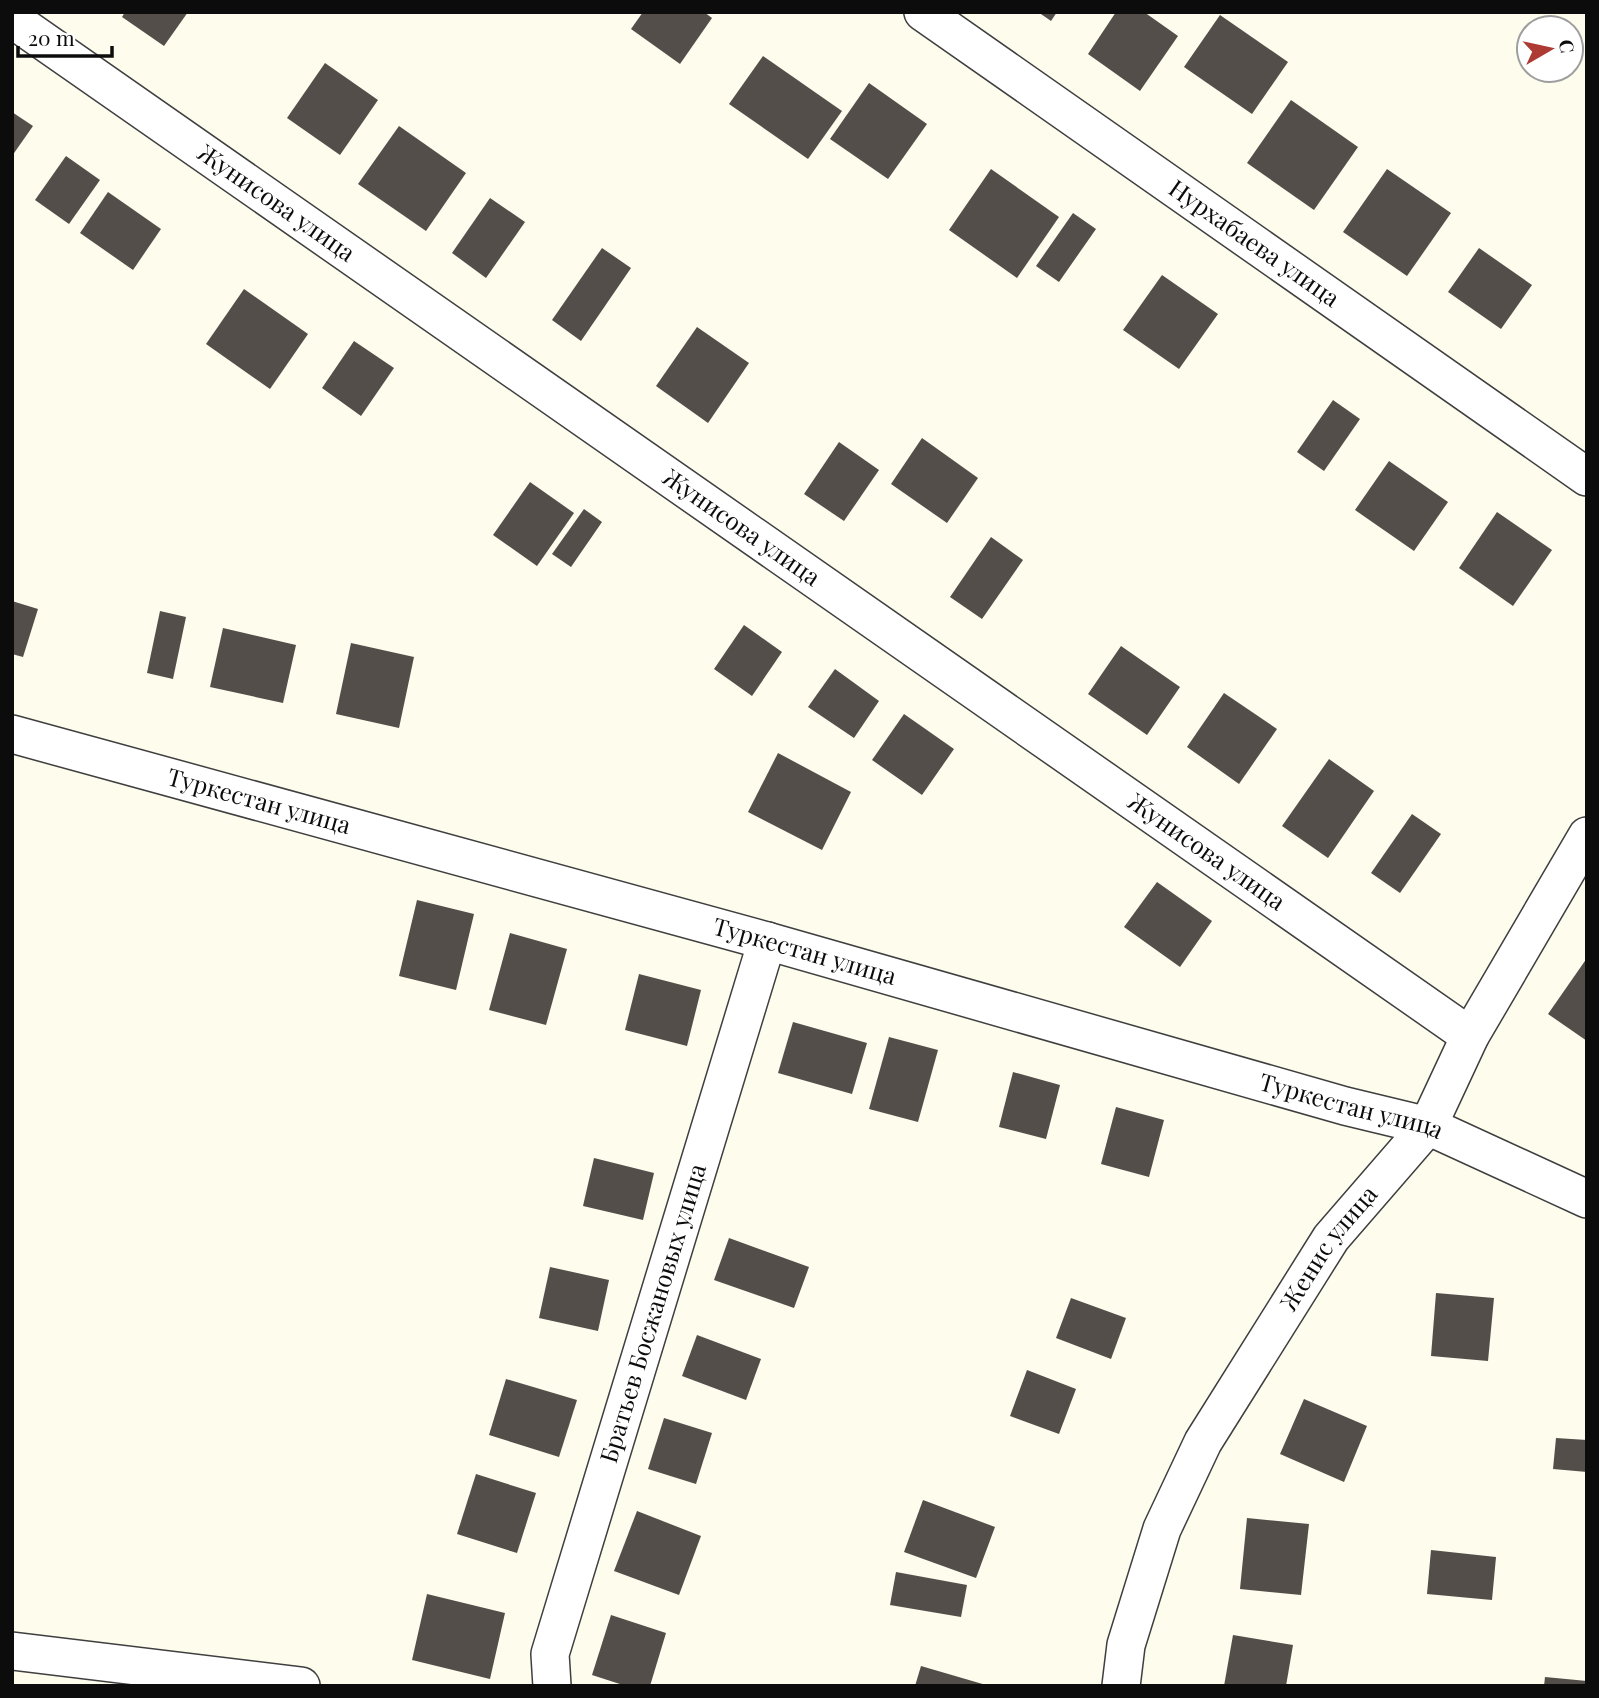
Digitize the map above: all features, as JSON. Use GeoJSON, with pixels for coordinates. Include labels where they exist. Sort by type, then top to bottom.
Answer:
{"type":"FeatureCollection","features":[{"type":"Feature","properties":{"kind":"street","name":"Нурхабаева улица"},"geometry":{"type":"LineString","coordinates":[[923,12],[1587,477]]}},
{"type":"Feature","properties":{"kind":"street","name":"Жунисова улица"},"geometry":{"type":"LineString","coordinates":[[12,19],[1469,1036]]}},
{"type":"Feature","properties":{"kind":"street","name":"Туркестан улица"},"geometry":{"type":"LineString","coordinates":[[12,734],[1427,1126],[1587,1199]]}},
{"type":"Feature","properties":{"kind":"street","name":"Женис улица"},"geometry":{"type":"LineString","coordinates":[[1121,1686],[1126,1645],[1161,1529],[1203,1442],[1331,1238],[1427,1126],[1469,1036],[1587,836]]}},
{"type":"Feature","properties":{"kind":"street","name":"Братьев Босжановых улица"},"geometry":{"type":"LineString","coordinates":[[552,1686],[550,1654],[767,941]]}},
{"type":"Feature","properties":{"kind":"street"},"geometry":{"type":"LineString","coordinates":[[31,1664],[301,1686]]}},
{"type":"Feature","properties":{"kind":"building"},"geometry":{"type":"Polygon","coordinates":[[[125,12],[188,12],[164,46],[122,17],[125,12]]]}},
{"type":"Feature","properties":{"kind":"building"},"geometry":{"type":"Polygon","coordinates":[[[643,12],[704,12],[712,18],[680,64],[631,29],[643,12]]]}},
{"type":"Feature","properties":{"kind":"building"},"geometry":{"type":"Polygon","coordinates":[[[1038,12],[1057,12],[1051,21],[1038,12]]]}},
{"type":"Feature","properties":{"kind":"building"},"geometry":{"type":"Polygon","coordinates":[[[1116,12],[1144,12],[1178,36],[1140,91],[1088,54],[1116,12]]]}},
{"type":"Feature","properties":{"kind":"building"},"geometry":{"type":"Polygon","coordinates":[[[1220,15],[1288,62],[1252,114],[1184,67],[1220,15]]]}},
{"type":"Feature","properties":{"kind":"building"},"geometry":{"type":"Polygon","coordinates":[[[763,56],[842,111],[808,159],[729,104],[763,56]]]}},
{"type":"Feature","properties":{"kind":"building"},"geometry":{"type":"Polygon","coordinates":[[[325,63],[378,100],[340,155],[287,118],[325,63]]]}},
{"type":"Feature","properties":{"kind":"building"},"geometry":{"type":"Polygon","coordinates":[[[869,83],[927,124],[888,179],[830,139],[869,83]]]}},
{"type":"Feature","properties":{"kind":"building"},"geometry":{"type":"Polygon","coordinates":[[[1291,100],[1358,147],[1314,210],[1247,163],[1291,100]]]}},
{"type":"Feature","properties":{"kind":"building"},"geometry":{"type":"Polygon","coordinates":[[[12,112],[33,126],[12,156],[12,112]]]}},
{"type":"Feature","properties":{"kind":"building"},"geometry":{"type":"Polygon","coordinates":[[[399,126],[466,173],[426,231],[358,184],[399,126]]]}},
{"type":"Feature","properties":{"kind":"building"},"geometry":{"type":"Polygon","coordinates":[[[66,156],[100,180],[69,224],[35,200],[66,156]]]}},
{"type":"Feature","properties":{"kind":"building"},"geometry":{"type":"Polygon","coordinates":[[[991,169],[1059,217],[1017,278],[949,230],[991,169]]]}},
{"type":"Feature","properties":{"kind":"building"},"geometry":{"type":"Polygon","coordinates":[[[1387,169],[1451,213],[1407,276],[1343,232],[1387,169]]]}},
{"type":"Feature","properties":{"kind":"building"},"geometry":{"type":"Polygon","coordinates":[[[108,192],[161,229],[133,270],[80,233],[108,192]]]}},
{"type":"Feature","properties":{"kind":"building"},"geometry":{"type":"Polygon","coordinates":[[[490,198],[525,222],[486,278],[452,253],[490,198]]]}},
{"type":"Feature","properties":{"kind":"building"},"geometry":{"type":"Polygon","coordinates":[[[1073,213],[1096,229],[1059,282],[1036,266],[1073,213]]]}},
{"type":"Feature","properties":{"kind":"building"},"geometry":{"type":"Polygon","coordinates":[[[602,248],[631,268],[581,341],[552,320],[602,248]]]}},
{"type":"Feature","properties":{"kind":"building"},"geometry":{"type":"Polygon","coordinates":[[[1479,248],[1532,285],[1501,329],[1448,292],[1479,248]]]}},
{"type":"Feature","properties":{"kind":"building"},"geometry":{"type":"Polygon","coordinates":[[[1162,275],[1218,314],[1179,369],[1123,330],[1162,275]]]}},
{"type":"Feature","properties":{"kind":"building"},"geometry":{"type":"Polygon","coordinates":[[[244,289],[308,334],[270,389],[206,344],[244,289]]]}},
{"type":"Feature","properties":{"kind":"building"},"geometry":{"type":"Polygon","coordinates":[[[697,327],[749,363],[708,423],[656,386],[697,327]]]}},
{"type":"Feature","properties":{"kind":"building"},"geometry":{"type":"Polygon","coordinates":[[[354,341],[394,368],[361,416],[322,388],[354,341]]]}},
{"type":"Feature","properties":{"kind":"building"},"geometry":{"type":"Polygon","coordinates":[[[1333,400],[1360,419],[1324,471],[1297,452],[1333,400]]]}},
{"type":"Feature","properties":{"kind":"building"},"geometry":{"type":"Polygon","coordinates":[[[922,438],[978,478],[947,523],[891,484],[922,438]]]}},
{"type":"Feature","properties":{"kind":"building"},"geometry":{"type":"Polygon","coordinates":[[[839,442],[879,470],[844,521],[804,494],[839,442]]]}},
{"type":"Feature","properties":{"kind":"building"},"geometry":{"type":"Polygon","coordinates":[[[1389,461],[1448,502],[1414,551],[1355,510],[1389,461]]]}},
{"type":"Feature","properties":{"kind":"building"},"geometry":{"type":"Polygon","coordinates":[[[530,482],[574,513],[537,566],[493,535],[530,482]]]}},
{"type":"Feature","properties":{"kind":"building"},"geometry":{"type":"Polygon","coordinates":[[[584,509],[602,522],[571,567],[552,554],[584,509]]]}},
{"type":"Feature","properties":{"kind":"building"},"geometry":{"type":"Polygon","coordinates":[[[1497,512],[1552,550],[1513,606],[1459,568],[1497,512]]]}},
{"type":"Feature","properties":{"kind":"building"},"geometry":{"type":"Polygon","coordinates":[[[991,537],[1023,560],[982,619],[950,597],[991,537]]]}},
{"type":"Feature","properties":{"kind":"building"},"geometry":{"type":"Polygon","coordinates":[[[12,601],[38,609],[23,657],[12,654],[12,601]]]}},
{"type":"Feature","properties":{"kind":"building"},"geometry":{"type":"Polygon","coordinates":[[[160,611],[186,617],[173,679],[147,673],[160,611]]]}},
{"type":"Feature","properties":{"kind":"building"},"geometry":{"type":"Polygon","coordinates":[[[744,625],[782,652],[752,696],[714,669],[744,625]]]}},
{"type":"Feature","properties":{"kind":"building"},"geometry":{"type":"Polygon","coordinates":[[[223,628],[296,645],[283,703],[210,687],[223,628]]]}},
{"type":"Feature","properties":{"kind":"building"},"geometry":{"type":"Polygon","coordinates":[[[351,643],[414,657],[399,728],[336,714],[351,643]]]}},
{"type":"Feature","properties":{"kind":"building"},"geometry":{"type":"Polygon","coordinates":[[[1121,646],[1180,687],[1147,735],[1088,694],[1121,646]]]}},
{"type":"Feature","properties":{"kind":"building"},"geometry":{"type":"Polygon","coordinates":[[[835,669],[879,701],[854,738],[808,707],[835,669]]]}},
{"type":"Feature","properties":{"kind":"building"},"geometry":{"type":"Polygon","coordinates":[[[1224,693],[1277,729],[1239,784],[1187,747],[1224,693]]]}},
{"type":"Feature","properties":{"kind":"building"},"geometry":{"type":"Polygon","coordinates":[[[904,714],[954,749],[922,795],[872,760],[904,714]]]}},
{"type":"Feature","properties":{"kind":"building"},"geometry":{"type":"Polygon","coordinates":[[[778,753],[851,792],[822,850],[748,812],[778,753]]]}},
{"type":"Feature","properties":{"kind":"building"},"geometry":{"type":"Polygon","coordinates":[[[1329,759],[1374,791],[1328,858],[1282,826],[1329,759]]]}},
{"type":"Feature","properties":{"kind":"building"},"geometry":{"type":"Polygon","coordinates":[[[1412,814],[1441,834],[1400,893],[1371,873],[1412,814]]]}},
{"type":"Feature","properties":{"kind":"building"},"geometry":{"type":"Polygon","coordinates":[[[1157,882],[1212,921],[1180,967],[1124,927],[1157,882]]]}},
{"type":"Feature","properties":{"kind":"building"},"geometry":{"type":"Polygon","coordinates":[[[417,900],[474,914],[456,990],[399,976],[417,900]]]}},
{"type":"Feature","properties":{"kind":"building"},"geometry":{"type":"Polygon","coordinates":[[[510,933],[567,949],[546,1025],[489,1010],[510,933]]]}},
{"type":"Feature","properties":{"kind":"building"},"geometry":{"type":"Polygon","coordinates":[[[1587,958],[1587,1041],[1548,1014],[1587,958]]]}},
{"type":"Feature","properties":{"kind":"building"},"geometry":{"type":"Polygon","coordinates":[[[639,974],[701,990],[687,1046],[625,1030],[639,974]]]}},
{"type":"Feature","properties":{"kind":"building"},"geometry":{"type":"Polygon","coordinates":[[[793,1022],[867,1043],[852,1094],[778,1073],[793,1022]]]}},
{"type":"Feature","properties":{"kind":"building"},"geometry":{"type":"Polygon","coordinates":[[[889,1037],[938,1050],[918,1122],[869,1109],[889,1037]]]}},
{"type":"Feature","properties":{"kind":"building"},"geometry":{"type":"Polygon","coordinates":[[[1013,1072],[1060,1085],[1046,1139],[999,1127],[1013,1072]]]}},
{"type":"Feature","properties":{"kind":"building"},"geometry":{"type":"Polygon","coordinates":[[[1116,1107],[1164,1120],[1149,1177],[1101,1164],[1116,1107]]]}},
{"type":"Feature","properties":{"kind":"building"},"geometry":{"type":"Polygon","coordinates":[[[594,1158],[654,1173],[643,1220],[583,1206],[594,1158]]]}},
{"type":"Feature","properties":{"kind":"building"},"geometry":{"type":"Polygon","coordinates":[[[729,1238],[809,1267],[794,1308],[714,1280],[729,1238]]]}},
{"type":"Feature","properties":{"kind":"building"},"geometry":{"type":"Polygon","coordinates":[[[550,1267],[609,1280],[598,1331],[539,1318],[550,1267]]]}},
{"type":"Feature","properties":{"kind":"building"},"geometry":{"type":"Polygon","coordinates":[[[1436,1293],[1494,1298],[1488,1361],[1431,1356],[1436,1293]]]}},
{"type":"Feature","properties":{"kind":"building"},"geometry":{"type":"Polygon","coordinates":[[[1071,1298],[1126,1318],[1111,1359],[1056,1338],[1071,1298]]]}},
{"type":"Feature","properties":{"kind":"building"},"geometry":{"type":"Polygon","coordinates":[[[697,1335],[761,1359],[746,1400],[682,1376],[697,1335]]]}},
{"type":"Feature","properties":{"kind":"building"},"geometry":{"type":"Polygon","coordinates":[[[1027,1370],[1076,1389],[1059,1434],[1010,1416],[1027,1370]]]}},
{"type":"Feature","properties":{"kind":"building"},"geometry":{"type":"Polygon","coordinates":[[[506,1379],[577,1400],[559,1457],[489,1435],[506,1379]]]}},
{"type":"Feature","properties":{"kind":"building"},"geometry":{"type":"Polygon","coordinates":[[[1304,1399],[1367,1426],[1344,1482],[1280,1454],[1304,1399]]]}},
{"type":"Feature","properties":{"kind":"building"},"geometry":{"type":"Polygon","coordinates":[[[664,1418],[712,1433],[696,1484],[648,1469],[664,1418]]]}},
{"type":"Feature","properties":{"kind":"building"},"geometry":{"type":"Polygon","coordinates":[[[1556,1438],[1587,1440],[1587,1472],[1553,1469],[1556,1438]]]}},
{"type":"Feature","properties":{"kind":"building"},"geometry":{"type":"Polygon","coordinates":[[[476,1474],[536,1493],[517,1553],[457,1534],[476,1474]]]}},
{"type":"Feature","properties":{"kind":"building"},"geometry":{"type":"Polygon","coordinates":[[[923,1500],[995,1527],[976,1578],[904,1552],[923,1500]]]}},
{"type":"Feature","properties":{"kind":"building"},"geometry":{"type":"Polygon","coordinates":[[[637,1511],[701,1536],[679,1595],[614,1571],[637,1511]]]}},
{"type":"Feature","properties":{"kind":"building"},"geometry":{"type":"Polygon","coordinates":[[[1247,1518],[1309,1524],[1301,1595],[1240,1589],[1247,1518]]]}},
{"type":"Feature","properties":{"kind":"building"},"geometry":{"type":"Polygon","coordinates":[[[1431,1550],[1496,1557],[1492,1600],[1427,1594],[1431,1550]]]}},
{"type":"Feature","properties":{"kind":"building"},"geometry":{"type":"Polygon","coordinates":[[[896,1572],[967,1585],[961,1617],[890,1605],[896,1572]]]}},
{"type":"Feature","properties":{"kind":"building"},"geometry":{"type":"Polygon","coordinates":[[[427,1594],[505,1613],[490,1679],[412,1660],[427,1594]]]}},
{"type":"Feature","properties":{"kind":"building"},"geometry":{"type":"Polygon","coordinates":[[[611,1615],[666,1633],[650,1686],[626,1686],[592,1675],[611,1615]]]}},
{"type":"Feature","properties":{"kind":"building"},"geometry":{"type":"Polygon","coordinates":[[[1233,1635],[1293,1645],[1286,1686],[1224,1686],[1233,1635]]]}},
{"type":"Feature","properties":{"kind":"building"},"geometry":{"type":"Polygon","coordinates":[[[921,1666],[986,1685],[915,1686],[921,1666]]]}},
{"type":"Feature","properties":{"kind":"building"},"geometry":{"type":"Polygon","coordinates":[[[1545,1677],[1587,1681],[1587,1686],[1544,1686],[1545,1677]]]}}]}
